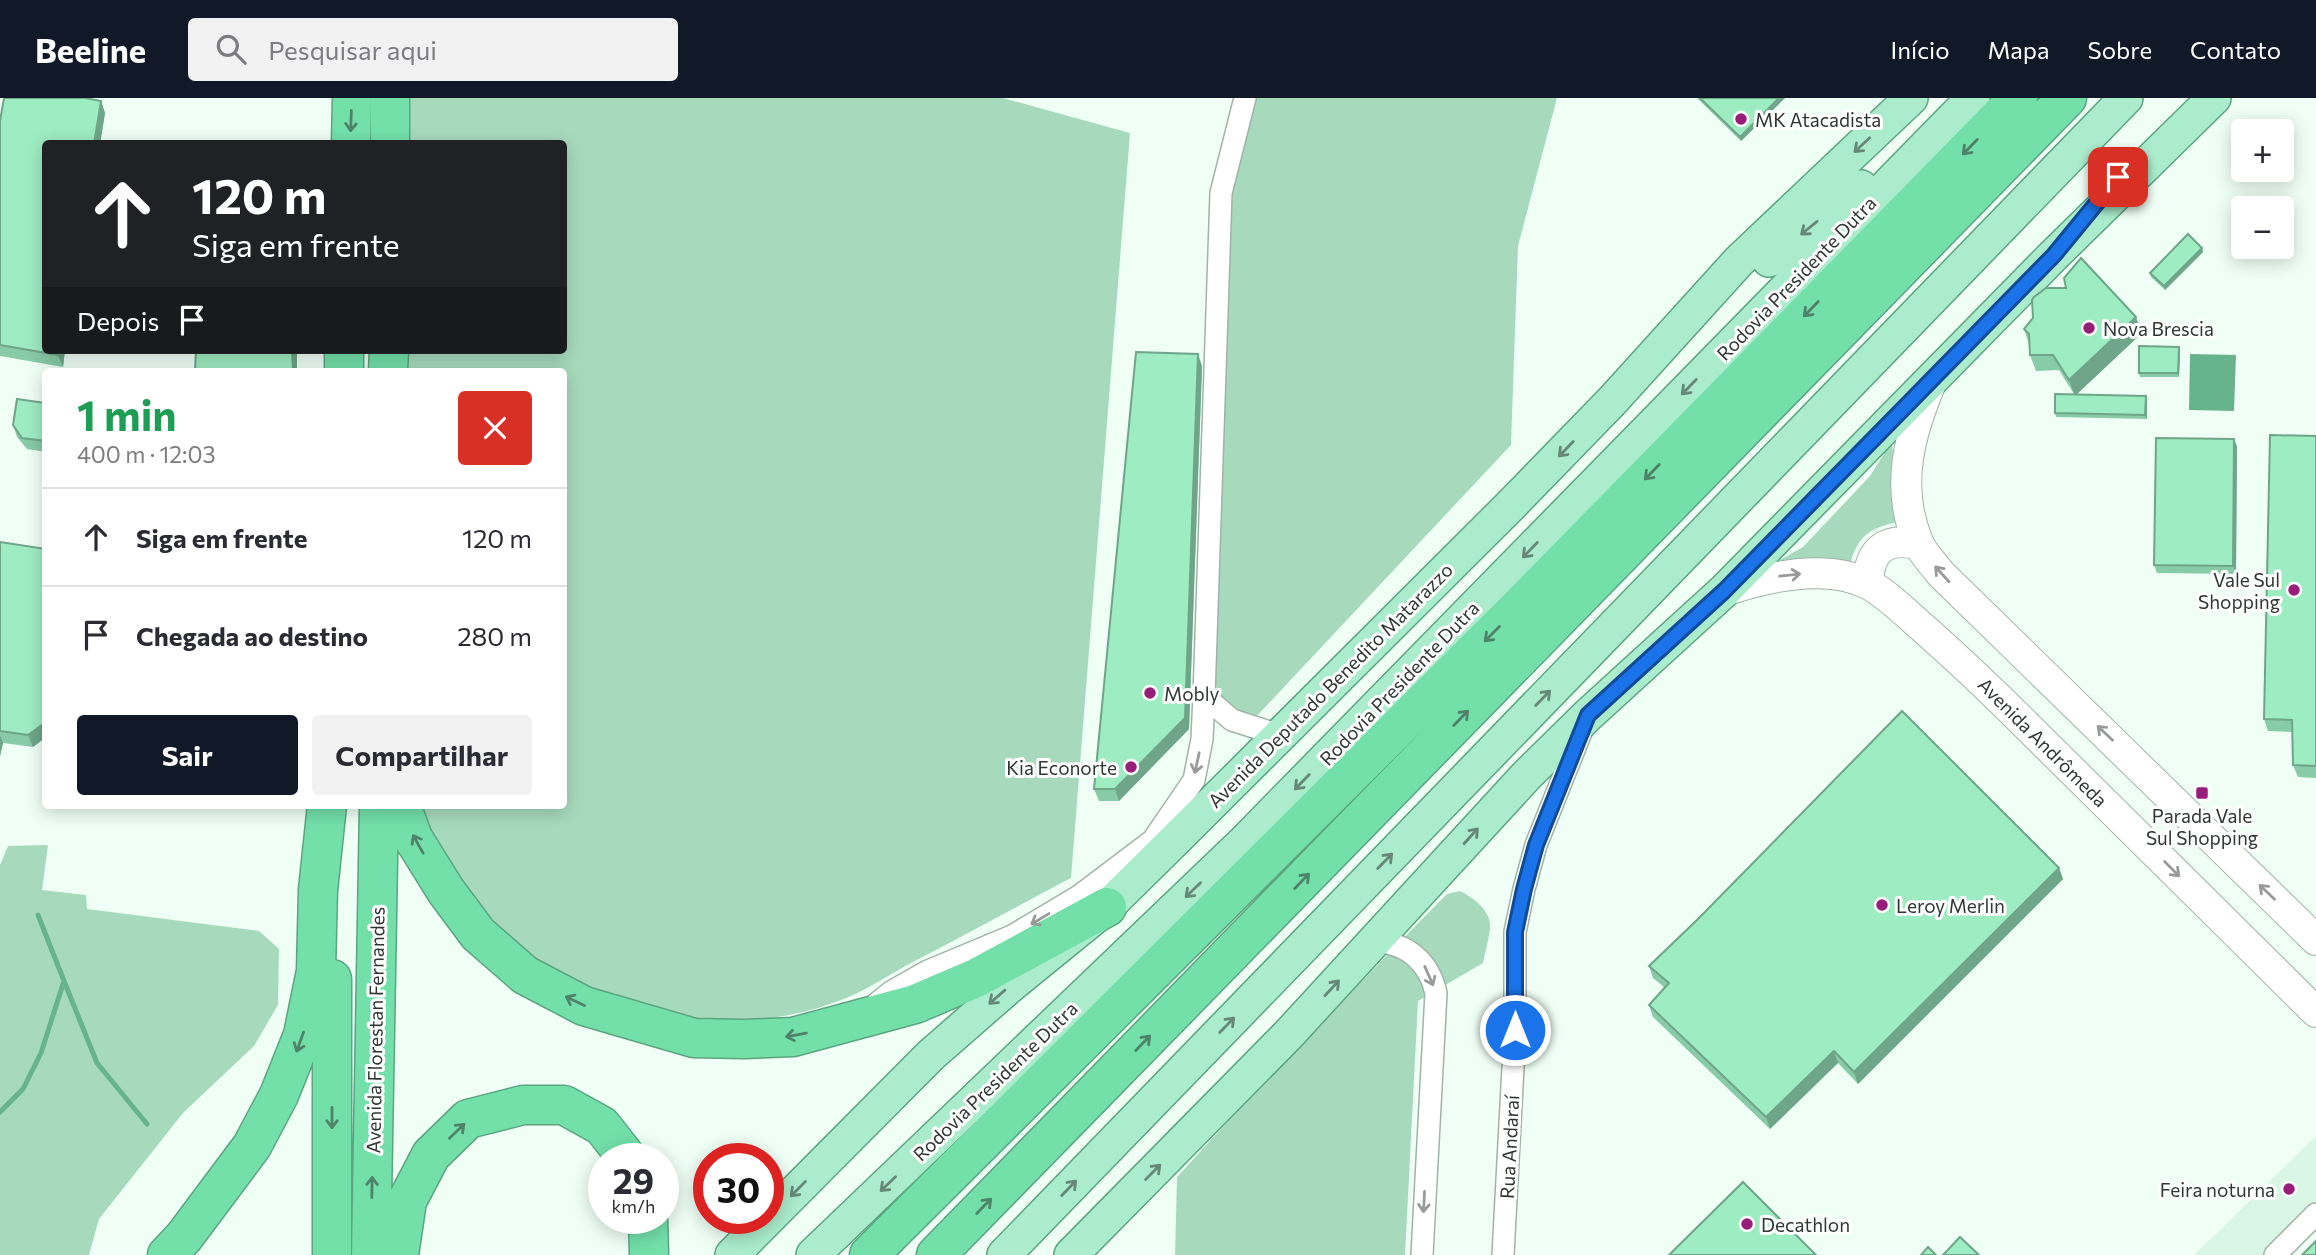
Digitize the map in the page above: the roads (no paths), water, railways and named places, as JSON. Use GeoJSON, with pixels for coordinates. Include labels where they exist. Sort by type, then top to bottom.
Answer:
{"type":"FeatureCollection","features":[{"type":"Feature","properties":{"kind":"highway"},"geometry":{"type":"LineString","coordinates":[[351,140],[352,98]]}},
{"type":"Feature","properties":{"kind":"highway"},"geometry":{"type":"LineString","coordinates":[[390,98],[390,140]]}},
{"type":"Feature","properties":{"kind":"highway","name":"Rodovia Presidente Dutra"},"geometry":{"type":"LineString","coordinates":[[869,1255],[1520,606],[2018,98]]}},
{"type":"Feature","properties":{"kind":"highway"},"geometry":{"type":"LineString","coordinates":[[936,1255],[2067,98]]}},
{"type":"Feature","properties":{"kind":"highway"},"geometry":{"type":"LineString","coordinates":[[166,1255],[184,1237],[252,1146],[278,1095],[303,1035],[316,971],[318,890],[329,809]]}},
{"type":"Feature","properties":{"kind":"highway"},"geometry":{"type":"LineString","coordinates":[[330,809],[332,1255]]}},
{"type":"Feature","properties":{"kind":"highway","name":"Avenida Florestan Fernandes"},"geometry":{"type":"LineString","coordinates":[[371,1255],[379,809]]}},
{"type":"Feature","properties":{"kind":"highway"},"geometry":{"type":"LineString","coordinates":[[402,809],[413,838],[446,891],[478,934],[524,975],[584,1006],[694,1038],[793,1037],[915,1004],[976,978],[1107,907]]}},
{"type":"Feature","properties":{"kind":"highway"},"geometry":{"type":"LineString","coordinates":[[399,1255],[407,1201],[432,1155],[468,1119],[523,1105],[564,1105],[602,1126],[615,1143]]}},
{"type":"Feature","properties":{"kind":"highway"},"geometry":{"type":"LineString","coordinates":[[648,1234],[649,1255]]}},
{"type":"Feature","properties":{"kind":"main road","name":"Avenida Deputado Benedito Matarazzo"},"geometry":{"type":"LineString","coordinates":[[732,1255],[931,1055],[1107,907],[1613,400],[1739,261],[1911,98]]}},
{"type":"Feature","properties":{"kind":"main road","name":"Rodovia Presidente Dutra"},"geometry":{"type":"LineString","coordinates":[[813,1255],[1242,843],[1973,98]]}},
{"type":"Feature","properties":{"kind":"main road"},"geometry":{"type":"LineString","coordinates":[[1004,1255],[2126,98]]}},
{"type":"Feature","properties":{"kind":"main road"},"geometry":{"type":"LineString","coordinates":[[2054,255],[2182,98]]}},
{"type":"Feature","properties":{"kind":"main road"},"geometry":{"type":"LineString","coordinates":[[1071,1255],[1288,1035],[1527,775],[1588,715],[1724,591],[2054,255],[2214,98]]}},
{"type":"Feature","properties":{"kind":"main road"},"geometry":{"type":"LineString","coordinates":[[1613,400],[1767,262],[1886,168],[1943,129]]}},
{"type":"Feature","properties":{"kind":"main road"},"geometry":{"type":"LineString","coordinates":[[1933,379],[1918,414],[1908,448],[1906,483],[1918,544],[1940,573],[2316,940]]}},
{"type":"Feature","properties":{"kind":"main road"},"geometry":{"type":"LineString","coordinates":[[1868,584],[1873,558],[1884,545],[1902,541],[1918,544]]}},
{"type":"Feature","properties":{"kind":"main road","name":"Avenida Andrômeda"},"geometry":{"type":"LineString","coordinates":[[1724,591],[1760,579],[1797,574],[1846,577],[1868,584],[1904,611],[1976,675],[2316,1012]]}},
{"type":"Feature","properties":{"kind":"street"},"geometry":{"type":"LineString","coordinates":[[852,1022],[891,992],[928,971],[1012,936],[1079,896],[1153,840],[1194,780],[1202,739],[1205,695],[1221,193],[1245,98]]}},
{"type":"Feature","properties":{"kind":"street"},"geometry":{"type":"LineString","coordinates":[[1205,695],[1232,720],[1279,736]]}},
{"type":"Feature","properties":{"kind":"street","name":"Rua Andaraí"},"geometry":{"type":"LineString","coordinates":[[1503,1255],[1515,1030],[1515,932],[1536,845],[1588,715]]}},
{"type":"Feature","properties":{"kind":"street"},"geometry":{"type":"LineString","coordinates":[[1376,941],[1397,944],[1415,955],[1429,972],[1436,993],[1422,1255]]}},
{"type":"Feature","properties":{"kind":"street"},"geometry":{"type":"LineString","coordinates":[[2275,1255],[2316,1213]]}},
{"type":"Feature","properties":{"kind":"waterway"},"geometry":{"type":"LineString","coordinates":[[0,1112],[23,1089],[41,1053],[64,981],[38,915]]}},
{"type":"Feature","properties":{"kind":"waterway"},"geometry":{"type":"LineString","coordinates":[[64,981],[97,1063],[147,1124]]}},
{"type":"Feature","properties":{"kind":"place","name":"MK Atacadista"},"geometry":{"type":"Point","coordinates":[1741,119]}},
{"type":"Feature","properties":{"kind":"place","name":"Nova Brescia"},"geometry":{"type":"Point","coordinates":[2089,328]}},
{"type":"Feature","properties":{"kind":"place","name":"Vale Sul Shopping"},"geometry":{"type":"Point","coordinates":[2294,590]}},
{"type":"Feature","properties":{"kind":"place","name":"Mobly"},"geometry":{"type":"Point","coordinates":[1150,693]}},
{"type":"Feature","properties":{"kind":"place","name":"Kia Econorte"},"geometry":{"type":"Point","coordinates":[1131,767]}},
{"type":"Feature","properties":{"kind":"place","name":"Parada Vale Sul Shopping"},"geometry":{"type":"Point","coordinates":[2202,793]}},
{"type":"Feature","properties":{"kind":"place","name":"Leroy Merlin"},"geometry":{"type":"Point","coordinates":[1882,905]}},
{"type":"Feature","properties":{"kind":"place","name":"Feira noturna"},"geometry":{"type":"Point","coordinates":[2289,1189]}},
{"type":"Feature","properties":{"kind":"place","name":"Decathlon"},"geometry":{"type":"Point","coordinates":[1747,1224]}}]}
